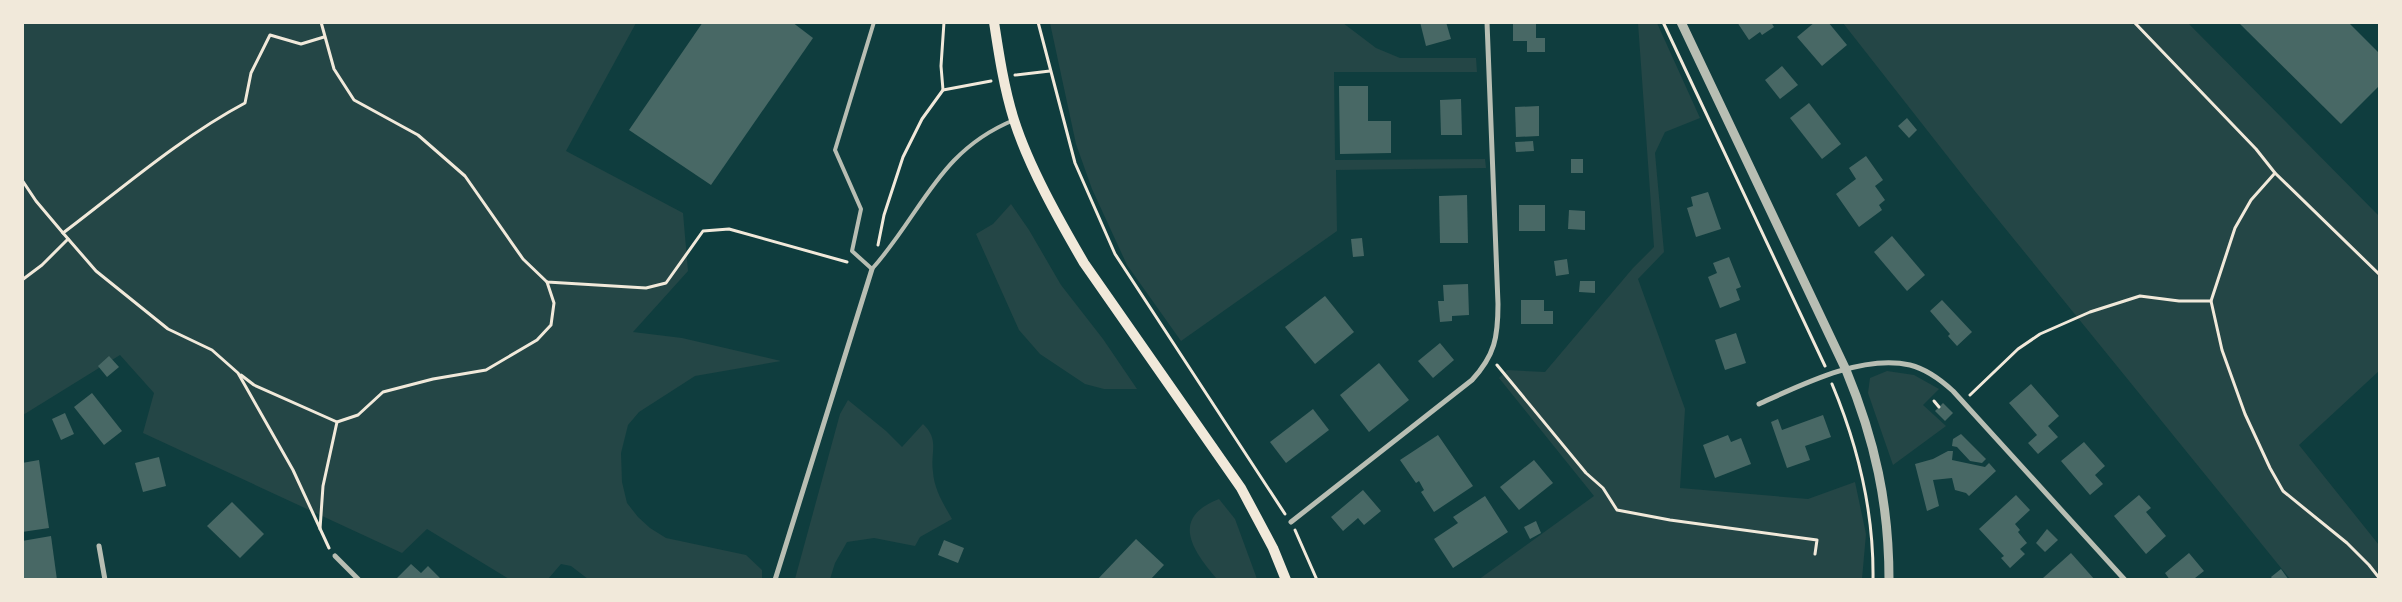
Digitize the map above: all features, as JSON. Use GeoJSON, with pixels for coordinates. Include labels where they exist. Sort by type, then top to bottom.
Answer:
{"type":"FeatureCollection","features":[{"type":"Feature","properties":{"kind":"main road"},"geometry":{"type":"LineString","coordinates":[[994,22],[1002,71],[1014,120],[1043,187],[1073,244],[1241,488],[1269,540],[1286,580]]}},
{"type":"Feature","properties":{"kind":"street"},"geometry":{"type":"LineString","coordinates":[[1291,522],[1472,380],[1490,358],[1496,342],[1498,304],[1486,22]]}},
{"type":"Feature","properties":{"kind":"street"},"geometry":{"type":"LineString","coordinates":[[1681,22],[1846,370],[1863,413],[1878,464],[1888,532],[1889,580]]}},
{"type":"Feature","properties":{"kind":"street"},"geometry":{"type":"LineString","coordinates":[[775,580],[872,269]]}},
{"type":"Feature","properties":{"kind":"street"},"geometry":{"type":"LineString","coordinates":[[1758,404],[1828,375],[1846,370],[1870,365],[1910,366],[1943,382],[2125,580]]}},
{"type":"Feature","properties":{"kind":"street"},"geometry":{"type":"LineString","coordinates":[[99,546],[105,580]]}},
{"type":"Feature","properties":{"kind":"street"},"geometry":{"type":"LineString","coordinates":[[335,556],[359,580]]}},
{"type":"Feature","properties":{"kind":"lane"},"geometry":{"type":"LineString","coordinates":[[874,22],[835,150],[861,209],[852,251],[872,269],[891,248],[942,172],[990,130],[1014,120]]}},
{"type":"Feature","properties":{"kind":"path"},"geometry":{"type":"LineString","coordinates":[[22,180],[36,201],[96,271],[161,323],[212,350],[254,386],[337,422],[358,415],[383,392],[433,379],[486,370],[538,340],[551,325],[554,304],[547,282],[523,259],[465,176],[418,135],[354,100],[334,69],[321,22]]}},
{"type":"Feature","properties":{"kind":"path"},"geometry":{"type":"LineString","coordinates":[[547,282],[646,288],[666,283],[703,231],[729,229],[872,269],[884,215],[903,157],[922,119],[942,90],[941,66],[944,22]]}},
{"type":"Feature","properties":{"kind":"path"},"geometry":{"type":"LineString","coordinates":[[1038,22],[1075,163],[1115,254],[1291,522],[1317,580]]}},
{"type":"Feature","properties":{"kind":"path"},"geometry":{"type":"LineString","coordinates":[[1663,22],[1828,375],[1856,450],[1866,490],[1873,547],[1873,580]]}},
{"type":"Feature","properties":{"kind":"path"},"geometry":{"type":"LineString","coordinates":[[2134,22],[2256,150],[2275,173],[2380,275]]}},
{"type":"Feature","properties":{"kind":"path"},"geometry":{"type":"LineString","coordinates":[[63,234],[225,114],[244,104],[251,73],[270,35],[301,44],[324,37]]}},
{"type":"Feature","properties":{"kind":"path"},"geometry":{"type":"LineString","coordinates":[[1015,75],[1050,71]]}},
{"type":"Feature","properties":{"kind":"path"},"geometry":{"type":"LineString","coordinates":[[942,90],[991,81]]}},
{"type":"Feature","properties":{"kind":"path"},"geometry":{"type":"LineString","coordinates":[[2275,173],[2251,200],[2235,228],[2211,300],[2222,350],[2245,414],[2283,491],[2347,543],[2380,579]]}},
{"type":"Feature","properties":{"kind":"path"},"geometry":{"type":"LineString","coordinates":[[22,280],[42,265],[68,239]]}},
{"type":"Feature","properties":{"kind":"path"},"geometry":{"type":"LineString","coordinates":[[1963,402],[2018,349],[2040,334],[2090,312],[2140,296],[2179,301],[2211,300]]}},
{"type":"Feature","properties":{"kind":"path"},"geometry":{"type":"LineString","coordinates":[[1490,358],[1586,474],[1604,488],[1617,510],[1670,520],[1817,540],[1815,554]]}},
{"type":"Feature","properties":{"kind":"path"},"geometry":{"type":"LineString","coordinates":[[238,373],[292,470],[325,543],[335,556]]}},
{"type":"Feature","properties":{"kind":"path"},"geometry":{"type":"LineString","coordinates":[[1934,401],[1939,407]]}},
{"type":"Feature","properties":{"kind":"path"},"geometry":{"type":"LineString","coordinates":[[320,529],[323,486],[337,422]]}},
{"type":"Feature","properties":{"kind":"shaded area"},"geometry":{"type":"Polygon","coordinates":[[[23,23],[636,23],[566,151],[683,213],[688,271],[633,332],[682,338],[781,361],[695,376],[639,412],[628,425],[621,453],[622,482],[627,503],[650,528],[666,538],[746,555],[762,570],[762,579],[588,579],[571,566],[561,564],[548,579],[509,579],[427,529],[402,553],[143,433],[154,393],[120,355],[23,415],[23,23]]]}},
{"type":"Feature","properties":{"kind":"shaded area"},"geometry":{"type":"Polygon","coordinates":[[[1050,23],[1343,23],[1376,48],[1400,58],[1476,58],[1477,72],[1334,72],[1335,160],[1485,159],[1486,168],[1336,170],[1337,231],[1181,341],[1127,265],[1092,189],[1076,144],[1050,23]]]}},
{"type":"Feature","properties":{"kind":"shaded area"},"geometry":{"type":"Polygon","coordinates":[[[1638,23],[1657,23],[1700,118],[1665,132],[1655,153],[1664,252],[1638,279],[1685,409],[1680,488],[1808,499],[1855,482],[1866,534],[1862,579],[1478,580],[1594,496],[1499,378],[1507,370],[1545,372],[1633,268],[1654,247],[1638,23]]]}},
{"type":"Feature","properties":{"kind":"shaded area"},"geometry":{"type":"Polygon","coordinates":[[[1843,23],[2188,23],[2379,216],[2379,371],[2299,445],[2379,545],[2379,579],[2290,579],[1974,190],[1843,23]]]}},
{"type":"Feature","properties":{"kind":"shaded area"},"geometry":{"type":"Polygon","coordinates":[[[1011,204],[1029,230],[1061,285],[1103,339],[1137,389],[1104,389],[1085,384],[1040,354],[1019,330],[976,234],[993,224],[1011,204]]]}},
{"type":"Feature","properties":{"kind":"shaded area"},"geometry":{"type":"Polygon","coordinates":[[[1887,371],[1914,375],[1939,389],[1923,405],[1946,426],[1893,465],[1868,393],[1870,378],[1887,371]]]}},
{"type":"Feature","properties":{"kind":"shaded area"},"geometry":{"type":"Polygon","coordinates":[[[848,400],[886,431],[902,447],[923,424],[933,441],[932,465],[935,485],[952,519],[920,537],[915,546],[874,538],[847,542],[835,563],[830,579],[795,579],[840,414],[848,400]]]}},
{"type":"Feature","properties":{"kind":"shaded area"},"geometry":{"type":"Polygon","coordinates":[[[1219,499],[1235,519],[1257,579],[1217,579],[1194,546],[1190,535],[1190,525],[1194,515],[1219,499]]]}},
{"type":"Feature","properties":{"kind":"building"},"geometry":{"type":"Polygon","coordinates":[[[703,22],[792,22],[813,38],[711,185],[629,130],[703,22]]]}},
{"type":"Feature","properties":{"kind":"building"},"geometry":{"type":"Polygon","coordinates":[[[1420,22],[1446,22],[1451,39],[1426,46],[1420,22]]]}},
{"type":"Feature","properties":{"kind":"building"},"geometry":{"type":"Polygon","coordinates":[[[1513,22],[1536,22],[1536,38],[1545,38],[1545,52],[1527,52],[1527,41],[1513,41],[1513,22]]]}},
{"type":"Feature","properties":{"kind":"building"},"geometry":{"type":"Polygon","coordinates":[[[1737,22],[1771,22],[1774,27],[1762,35],[1760,32],[1749,40],[1737,22]]]}},
{"type":"Feature","properties":{"kind":"building"},"geometry":{"type":"Polygon","coordinates":[[[1815,22],[1828,22],[1847,45],[1822,66],[1797,37],[1815,22]]]}},
{"type":"Feature","properties":{"kind":"building"},"geometry":{"type":"Polygon","coordinates":[[[2238,22],[2348,22],[2380,54],[2380,85],[2341,124],[2238,22]]]}},
{"type":"Feature","properties":{"kind":"building"},"geometry":{"type":"Polygon","coordinates":[[[1782,66],[1798,85],[1780,99],[1765,80],[1782,66]]]}},
{"type":"Feature","properties":{"kind":"building"},"geometry":{"type":"Polygon","coordinates":[[[1339,86],[1368,86],[1368,121],[1391,121],[1391,153],[1340,154],[1339,86]]]}},
{"type":"Feature","properties":{"kind":"building"},"geometry":{"type":"Polygon","coordinates":[[[1461,99],[1462,135],[1441,135],[1440,100],[1461,99]]]}},
{"type":"Feature","properties":{"kind":"building"},"geometry":{"type":"Polygon","coordinates":[[[1809,103],[1841,144],[1822,159],[1790,118],[1809,103]]]}},
{"type":"Feature","properties":{"kind":"building"},"geometry":{"type":"Polygon","coordinates":[[[1539,106],[1539,136],[1516,137],[1515,107],[1539,106]]]}},
{"type":"Feature","properties":{"kind":"building"},"geometry":{"type":"Polygon","coordinates":[[[1907,118],[1917,130],[1909,138],[1898,126],[1907,118]]]}},
{"type":"Feature","properties":{"kind":"building"},"geometry":{"type":"Polygon","coordinates":[[[1533,141],[1534,151],[1516,152],[1515,142],[1533,141]]]}},
{"type":"Feature","properties":{"kind":"building"},"geometry":{"type":"Polygon","coordinates":[[[1866,156],[1883,180],[1875,186],[1885,200],[1879,205],[1882,210],[1859,227],[1836,194],[1856,179],[1849,168],[1866,156]]]}},
{"type":"Feature","properties":{"kind":"building"},"geometry":{"type":"Polygon","coordinates":[[[1571,159],[1583,159],[1583,173],[1571,173],[1571,159]]]}},
{"type":"Feature","properties":{"kind":"building"},"geometry":{"type":"Polygon","coordinates":[[[1708,192],[1721,229],[1696,237],[1687,208],[1693,206],[1691,197],[1708,192]]]}},
{"type":"Feature","properties":{"kind":"building"},"geometry":{"type":"Polygon","coordinates":[[[1467,195],[1468,243],[1440,243],[1439,196],[1467,195]]]}},
{"type":"Feature","properties":{"kind":"building"},"geometry":{"type":"Polygon","coordinates":[[[1519,205],[1545,205],[1545,231],[1519,231],[1519,205]]]}},
{"type":"Feature","properties":{"kind":"building"},"geometry":{"type":"Polygon","coordinates":[[[1569,210],[1585,211],[1585,230],[1568,229],[1569,210]]]}},
{"type":"Feature","properties":{"kind":"building"},"geometry":{"type":"Polygon","coordinates":[[[1892,236],[1925,275],[1907,291],[1874,252],[1892,236]]]}},
{"type":"Feature","properties":{"kind":"building"},"geometry":{"type":"Polygon","coordinates":[[[1362,238],[1364,256],[1353,257],[1351,239],[1362,238]]]}},
{"type":"Feature","properties":{"kind":"building"},"geometry":{"type":"Polygon","coordinates":[[[1729,257],[1741,287],[1736,289],[1740,300],[1720,308],[1708,277],[1717,273],[1713,263],[1729,257]]]}},
{"type":"Feature","properties":{"kind":"building"},"geometry":{"type":"Polygon","coordinates":[[[1567,259],[1569,274],[1556,276],[1554,261],[1567,259]]]}},
{"type":"Feature","properties":{"kind":"building"},"geometry":{"type":"Polygon","coordinates":[[[1580,281],[1595,281],[1595,293],[1579,292],[1580,281]]]}},
{"type":"Feature","properties":{"kind":"building"},"geometry":{"type":"Polygon","coordinates":[[[1468,284],[1469,315],[1452,316],[1452,321],[1440,322],[1438,301],[1444,301],[1443,285],[1468,284]]]}},
{"type":"Feature","properties":{"kind":"building"},"geometry":{"type":"Polygon","coordinates":[[[1325,296],[1354,332],[1315,364],[1285,327],[1325,296]]]}},
{"type":"Feature","properties":{"kind":"building"},"geometry":{"type":"Polygon","coordinates":[[[1521,300],[1544,300],[1544,311],[1553,311],[1553,324],[1521,324],[1521,300]]]}},
{"type":"Feature","properties":{"kind":"building"},"geometry":{"type":"Polygon","coordinates":[[[1942,300],[1972,332],[1957,346],[1948,336],[1950,334],[1930,311],[1942,300]]]}},
{"type":"Feature","properties":{"kind":"building"},"geometry":{"type":"Polygon","coordinates":[[[1736,333],[1746,363],[1725,370],[1715,340],[1736,333]]]}},
{"type":"Feature","properties":{"kind":"building"},"geometry":{"type":"Polygon","coordinates":[[[1440,343],[1454,360],[1433,378],[1418,361],[1440,343]]]}},
{"type":"Feature","properties":{"kind":"building"},"geometry":{"type":"Polygon","coordinates":[[[109,356],[119,367],[107,377],[98,366],[109,356]]]}},
{"type":"Feature","properties":{"kind":"building"},"geometry":{"type":"Polygon","coordinates":[[[1379,363],[1409,400],[1369,432],[1340,395],[1379,363]]]}},
{"type":"Feature","properties":{"kind":"building"},"geometry":{"type":"Polygon","coordinates":[[[2031,384],[2059,416],[2048,426],[2058,437],[2038,454],[2028,443],[2037,435],[2009,403],[2031,384]]]}},
{"type":"Feature","properties":{"kind":"building"},"geometry":{"type":"Polygon","coordinates":[[[92,393],[122,431],[104,445],[74,407],[92,393]]]}},
{"type":"Feature","properties":{"kind":"building"},"geometry":{"type":"Polygon","coordinates":[[[1943,403],[1953,413],[1945,421],[1935,411],[1943,403]]]}},
{"type":"Feature","properties":{"kind":"building"},"geometry":{"type":"Polygon","coordinates":[[[1313,409],[1329,430],[1286,463],[1270,442],[1313,409]]]}},
{"type":"Feature","properties":{"kind":"building"},"geometry":{"type":"Polygon","coordinates":[[[65,413],[74,434],[61,440],[52,419],[65,413]]]}},
{"type":"Feature","properties":{"kind":"building"},"geometry":{"type":"Polygon","coordinates":[[[1823,415],[1831,437],[1805,446],[1810,460],[1787,468],[1771,422],[1778,419],[1782,430],[1823,415]]]}},
{"type":"Feature","properties":{"kind":"building"},"geometry":{"type":"Polygon","coordinates":[[[1961,434],[1986,459],[1982,463],[1970,461],[1957,447],[1952,446],[1953,439],[1961,434]]]}},
{"type":"Feature","properties":{"kind":"building"},"geometry":{"type":"Polygon","coordinates":[[[1438,435],[1473,486],[1434,512],[1421,492],[1424,490],[1419,481],[1416,483],[1400,460],[1438,435]]]}},
{"type":"Feature","properties":{"kind":"building"},"geometry":{"type":"Polygon","coordinates":[[[1728,435],[1731,442],[1741,438],[1751,464],[1715,478],[1703,445],[1728,435]]]}},
{"type":"Feature","properties":{"kind":"building"},"geometry":{"type":"Polygon","coordinates":[[[2084,442],[2105,466],[2095,475],[2103,484],[2090,495],[2061,461],[2084,442]]]}},
{"type":"Feature","properties":{"kind":"building"},"geometry":{"type":"Polygon","coordinates":[[[1948,451],[1953,451],[1952,460],[1985,467],[1989,463],[1996,471],[1969,496],[1966,493],[1955,490],[1952,478],[1933,480],[1939,506],[1927,511],[1915,464],[1933,459],[1948,451]]]}},
{"type":"Feature","properties":{"kind":"building"},"geometry":{"type":"Polygon","coordinates":[[[159,457],[166,486],[143,492],[135,463],[159,457]]]}},
{"type":"Feature","properties":{"kind":"building"},"geometry":{"type":"Polygon","coordinates":[[[39,460],[49,528],[22,532],[22,463],[39,460]]]}},
{"type":"Feature","properties":{"kind":"building"},"geometry":{"type":"Polygon","coordinates":[[[1534,460],[1553,483],[1519,510],[1500,487],[1534,460]]]}},
{"type":"Feature","properties":{"kind":"building"},"geometry":{"type":"Polygon","coordinates":[[[1363,490],[1381,511],[1364,525],[1358,518],[1343,531],[1331,517],[1363,490]]]}},
{"type":"Feature","properties":{"kind":"building"},"geometry":{"type":"Polygon","coordinates":[[[2016,495],[2030,510],[2015,524],[2020,530],[2018,532],[2027,543],[2020,549],[2025,554],[2010,568],[2001,558],[2004,556],[1979,529],[2016,495]]]}},
{"type":"Feature","properties":{"kind":"building"},"geometry":{"type":"Polygon","coordinates":[[[2139,495],[2151,508],[2146,512],[2166,536],[2146,554],[2114,516],[2139,495]]]}},
{"type":"Feature","properties":{"kind":"building"},"geometry":{"type":"Polygon","coordinates":[[[1485,496],[1508,532],[1453,568],[1434,539],[1458,523],[1453,517],[1485,496]]]}},
{"type":"Feature","properties":{"kind":"building"},"geometry":{"type":"Polygon","coordinates":[[[232,502],[264,534],[240,558],[207,526],[232,502]]]}},
{"type":"Feature","properties":{"kind":"building"},"geometry":{"type":"Polygon","coordinates":[[[1536,521],[1541,533],[1530,539],[1524,527],[1536,521]]]}},
{"type":"Feature","properties":{"kind":"building"},"geometry":{"type":"Polygon","coordinates":[[[2047,529],[2058,540],[2045,552],[2036,543],[2047,529]]]}},
{"type":"Feature","properties":{"kind":"building"},"geometry":{"type":"Polygon","coordinates":[[[51,536],[57,580],[24,580],[22,541],[51,536]]]}},
{"type":"Feature","properties":{"kind":"building"},"geometry":{"type":"Polygon","coordinates":[[[1136,539],[1164,565],[1150,580],[1097,580],[1136,539]]]}},
{"type":"Feature","properties":{"kind":"building"},"geometry":{"type":"Polygon","coordinates":[[[944,540],[964,548],[958,563],[938,555],[944,540]]]}},
{"type":"Feature","properties":{"kind":"building"},"geometry":{"type":"Polygon","coordinates":[[[2071,553],[2095,580],[2044,580],[2043,578],[2071,553]]]}},
{"type":"Feature","properties":{"kind":"building"},"geometry":{"type":"Polygon","coordinates":[[[2189,553],[2204,571],[2195,578],[2196,580],[2170,580],[2165,573],[2189,553]]]}},
{"type":"Feature","properties":{"kind":"building"},"geometry":{"type":"Polygon","coordinates":[[[411,564],[421,573],[428,566],[442,580],[399,580],[397,578],[411,564]]]}},
{"type":"Feature","properties":{"kind":"building"},"geometry":{"type":"Polygon","coordinates":[[[2281,569],[2289,580],[2273,580],[2271,577],[2281,569]]]}}]}
